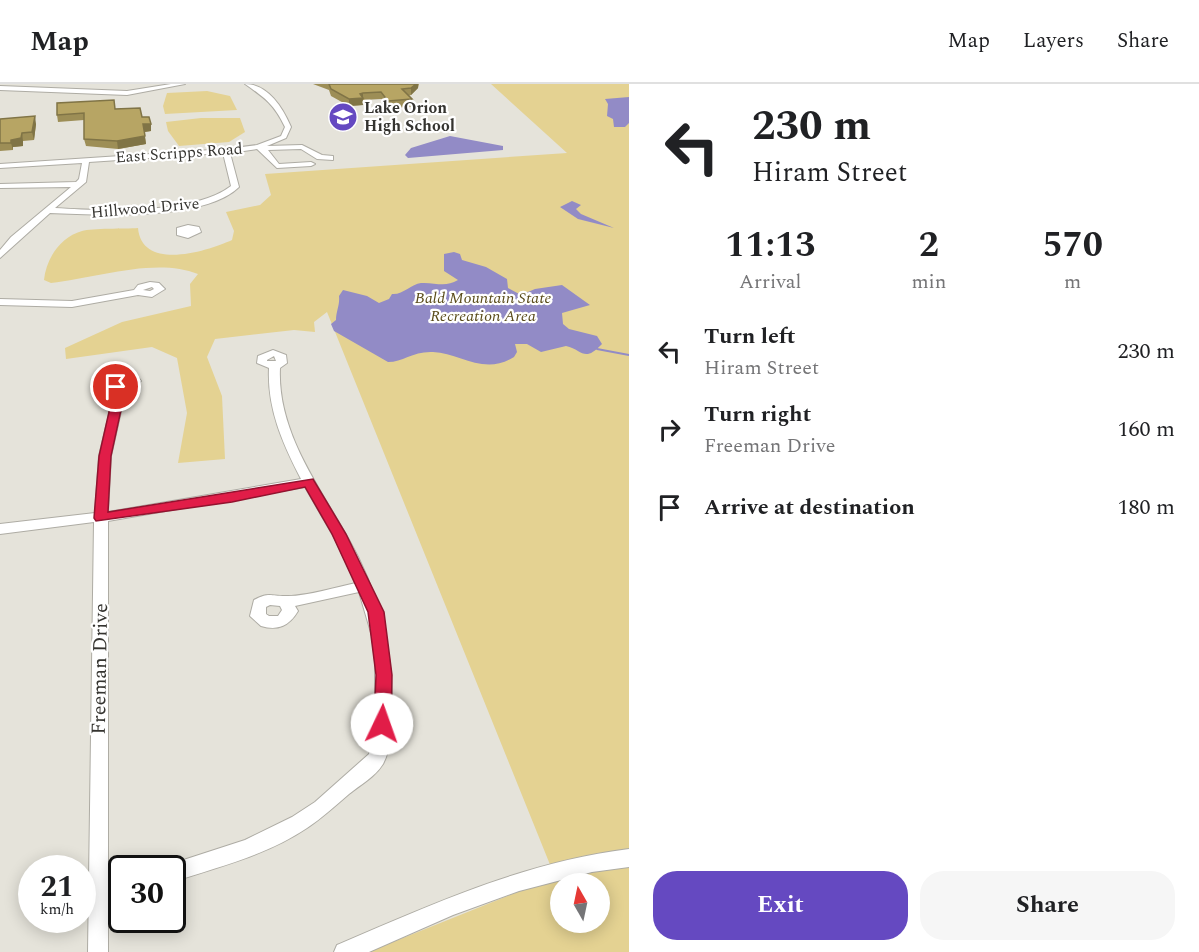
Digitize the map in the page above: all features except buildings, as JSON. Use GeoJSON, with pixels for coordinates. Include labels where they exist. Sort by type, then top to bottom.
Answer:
{"type":"FeatureCollection","features":[{"type":"Feature","properties":{"kind":"street"},"geometry":{"type":"LineString","coordinates":[[0,88],[116,93],[148,91],[182,84]]}},
{"type":"Feature","properties":{"kind":"street","name":"East Scripps Road"},"geometry":{"type":"LineString","coordinates":[[0,166],[260,148],[284,137],[288,127],[279,105],[264,92],[248,84]]}},
{"type":"Feature","properties":{"kind":"street"},"geometry":{"type":"LineString","coordinates":[[260,148],[302,147],[320,157],[330,158]]}},
{"type":"Feature","properties":{"kind":"street"},"geometry":{"type":"LineString","coordinates":[[260,148],[277,166],[311,164]]}},
{"type":"Feature","properties":{"kind":"street","name":"Hillwood Drive"},"geometry":{"type":"LineString","coordinates":[[48,210],[92,213],[183,206],[215,201],[231,192],[236,183],[226,151]]}},
{"type":"Feature","properties":{"kind":"street"},"geometry":{"type":"LineString","coordinates":[[0,255],[78,184],[85,176],[86,160]]}},
{"type":"Feature","properties":{"kind":"street"},"geometry":{"type":"LineString","coordinates":[[0,186],[78,184]]}},
{"type":"Feature","properties":{"kind":"street"},"geometry":{"type":"LineString","coordinates":[[183,206],[188,228]]}},
{"type":"Feature","properties":{"kind":"street"},"geometry":{"type":"LineString","coordinates":[[0,302],[72,304],[138,292]]}},
{"type":"Feature","properties":{"kind":"street"},"geometry":{"type":"LineString","coordinates":[[186,868],[288,828],[314,814],[376,759],[382,724],[384,675],[376,612],[336,527],[308,482],[285,432],[273,375],[275,366]]}},
{"type":"Feature","properties":{"kind":"street","name":"Freeman Drive"},"geometry":{"type":"LineString","coordinates":[[98,952],[101,518],[105,456],[121,387]]}},
{"type":"Feature","properties":{"kind":"street"},"geometry":{"type":"LineString","coordinates":[[0,529],[101,518],[232,498],[308,482]]}},
{"type":"Feature","properties":{"kind":"street"},"geometry":{"type":"LineString","coordinates":[[286,602],[365,586]]}},
{"type":"Feature","properties":{"kind":"street"},"geometry":{"type":"LineString","coordinates":[[344,952],[516,883],[562,870],[629,858]]}},
{"type":"Feature","properties":{"kind":"street"},"geometry":{"type":"LineString","coordinates":[[98,896],[108,893]]}},
{"type":"Feature","properties":{"kind":"green space","name":"Bald Mountain State Recreation Area"},"geometry":{"type":"Polygon","coordinates":[[[491,84],[629,84],[629,952],[368,952],[550,879],[550,933],[610,933],[610,873],[553,873],[327,312],[314,322],[315,332],[294,330],[215,339],[207,357],[222,396],[225,459],[178,463],[187,413],[177,358],[152,347],[66,359],[65,348],[122,322],[191,306],[190,284],[198,274],[181,269],[145,268],[51,283],[44,280],[51,257],[67,238],[87,230],[138,228],[142,242],[151,250],[163,254],[178,255],[208,249],[232,240],[234,231],[226,212],[260,205],[271,195],[265,174],[567,153],[491,84]]]}},
{"type":"Feature","properties":{"kind":"green space"},"geometry":{"type":"Polygon","coordinates":[[[207,91],[230,96],[237,110],[165,114],[163,106],[167,93],[207,91]]]}},
{"type":"Feature","properties":{"kind":"green space"},"geometry":{"type":"Polygon","coordinates":[[[201,118],[240,118],[245,132],[229,142],[179,146],[168,131],[166,122],[201,118]]]}},
{"type":"Feature","properties":{"kind":"shaded area"},"geometry":{"type":"Polygon","coordinates":[[[629,97],[629,123],[625,127],[614,127],[613,119],[607,116],[608,104],[605,99],[629,97]]]}},
{"type":"Feature","properties":{"kind":"shaded area"},"geometry":{"type":"Polygon","coordinates":[[[450,136],[503,146],[503,150],[408,158],[405,155],[411,148],[450,136]]]}},
{"type":"Feature","properties":{"kind":"shaded area"},"geometry":{"type":"Polygon","coordinates":[[[572,201],[581,205],[576,209],[581,214],[614,228],[578,219],[560,207],[572,201]]]}},
{"type":"Feature","properties":{"kind":"shaded area"},"geometry":{"type":"Polygon","coordinates":[[[454,252],[460,254],[462,260],[486,267],[507,279],[508,288],[521,295],[535,289],[562,285],[590,305],[562,313],[563,324],[569,329],[597,336],[602,344],[591,353],[584,354],[566,346],[541,352],[527,344],[515,344],[517,352],[514,357],[492,364],[472,362],[433,352],[420,353],[388,362],[334,331],[331,324],[336,320],[339,296],[343,290],[367,296],[379,303],[389,299],[392,294],[400,293],[417,284],[453,282],[458,280],[444,271],[444,254],[454,252]]]}},
{"type":"Feature","properties":{"kind":"waterway"},"geometry":{"type":"LineString","coordinates":[[597,349],[629,355]]}},
{"type":"Feature","properties":{"kind":"place","name":"Lake Orion High School"},"geometry":{"type":"Point","coordinates":[343,117]}},
{"type":"Feature","properties":{"kind":"route"},"geometry":{"type":"LineString","coordinates":[[116,387],[121,387],[105,456],[101,518],[180,504],[232,498],[308,482],[339,534],[376,612],[382,639],[384,675],[382,724]]}}]}
